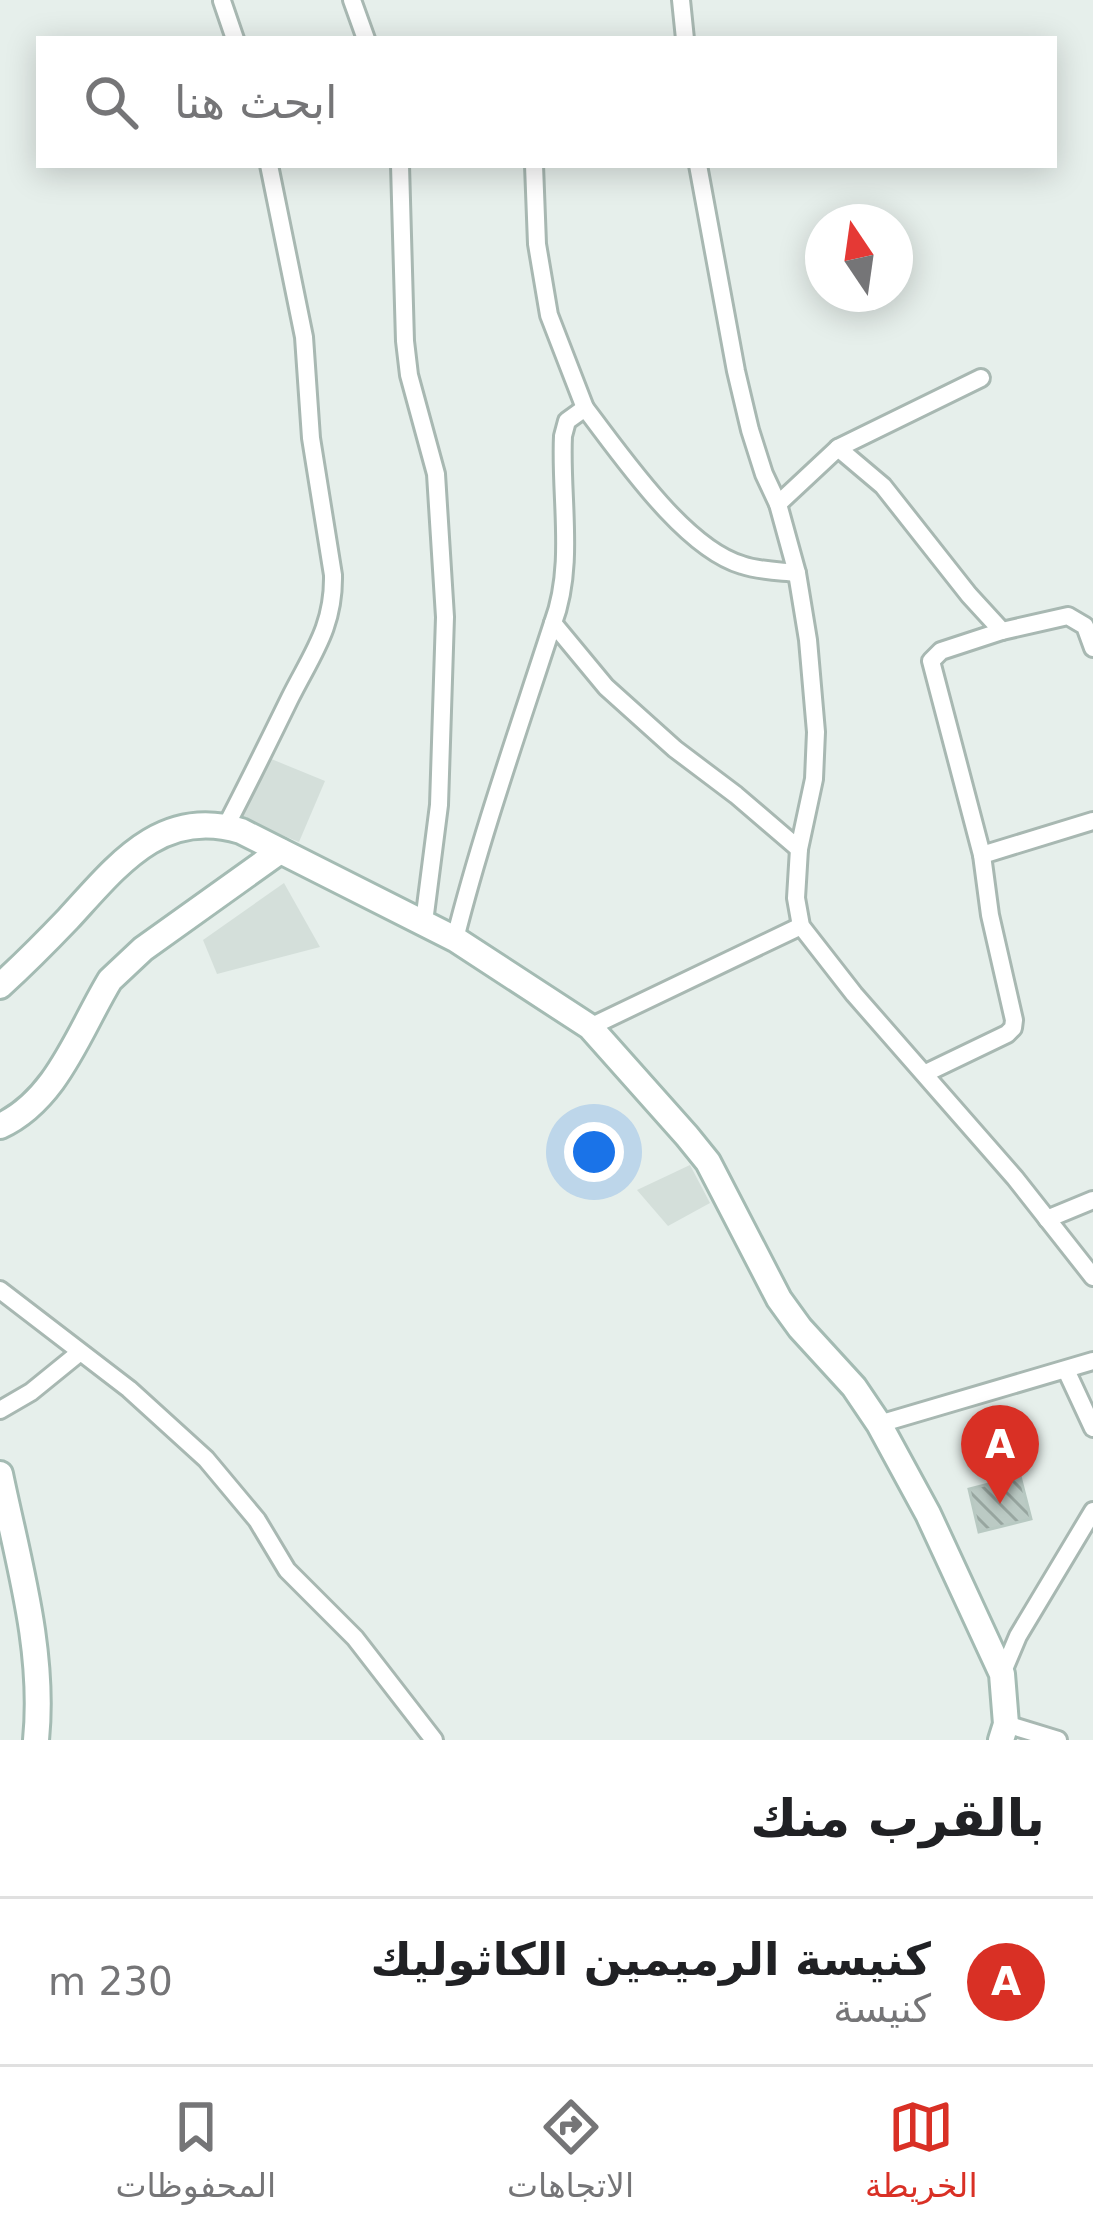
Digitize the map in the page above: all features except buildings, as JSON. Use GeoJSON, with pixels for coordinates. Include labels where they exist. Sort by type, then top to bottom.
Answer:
{"type":"FeatureCollection","features":[{"type":"Feature","properties":{"kind":"street"},"geometry":{"type":"LineString","coordinates":[[352,0],[365,36]]}},
{"type":"Feature","properties":{"kind":"street"},"geometry":{"type":"LineString","coordinates":[[681,0],[686,36]]}},
{"type":"Feature","properties":{"kind":"street"},"geometry":{"type":"LineString","coordinates":[[222,1],[234,36]]}},
{"type":"Feature","properties":{"kind":"street"},"geometry":{"type":"LineString","coordinates":[[226,826],[314,657],[333,596],[311,438],[304,337],[270,168]]}},
{"type":"Feature","properties":{"kind":"street"},"geometry":{"type":"LineString","coordinates":[[400,168],[405,341],[436,474],[445,617],[439,805],[424,922]]}},
{"type":"Feature","properties":{"kind":"street"},"geometry":{"type":"LineString","coordinates":[[534,168],[537,244],[549,315],[585,408],[696,541],[744,567],[797,573]]}},
{"type":"Feature","properties":{"kind":"street"},"geometry":{"type":"LineString","coordinates":[[699,168],[750,430],[778,504],[797,573],[808,640],[816,732],[814,779],[799,849],[796,898],[801,926],[1093,1277]]}},
{"type":"Feature","properties":{"kind":"street"},"geometry":{"type":"LineString","coordinates":[[778,504],[838,448],[981,378]]}},
{"type":"Feature","properties":{"kind":"street"},"geometry":{"type":"LineString","coordinates":[[455,939],[518,724],[563,597],[563,436],[567,421],[585,408]]}},
{"type":"Feature","properties":{"kind":"street"},"geometry":{"type":"LineString","coordinates":[[838,448],[884,486],[1002,631]]}},
{"type":"Feature","properties":{"kind":"street"},"geometry":{"type":"LineString","coordinates":[[926,1073],[1007,1034],[1014,1020],[990,916],[982,855],[931,661],[941,651],[1068,616],[1085,626],[1093,648]]}},
{"type":"Feature","properties":{"kind":"street"},"geometry":{"type":"LineString","coordinates":[[554,623],[606,687],[799,849]]}},
{"type":"Feature","properties":{"kind":"street"},"geometry":{"type":"LineString","coordinates":[[982,855],[1093,821]]}},
{"type":"Feature","properties":{"kind":"street"},"geometry":{"type":"LineString","coordinates":[[0,986],[144,844],[181,828],[226,826],[455,939],[590,1027],[708,1162],[779,1299],[879,1424],[928,1514],[1002,1674],[1003,1732],[1058,1740]]}},
{"type":"Feature","properties":{"kind":"street"},"geometry":{"type":"LineString","coordinates":[[0,1126],[31,1107],[50,1083],[122,967],[280,851]]}},
{"type":"Feature","properties":{"kind":"street"},"geometry":{"type":"LineString","coordinates":[[590,1027],[801,926]]}},
{"type":"Feature","properties":{"kind":"street"},"geometry":{"type":"LineString","coordinates":[[1047,1219],[1093,1200]]}},
{"type":"Feature","properties":{"kind":"street"},"geometry":{"type":"LineString","coordinates":[[0,1290],[129,1389],[227,1481],[287,1570],[355,1638],[434,1740]]}},
{"type":"Feature","properties":{"kind":"street"},"geometry":{"type":"LineString","coordinates":[[0,1410],[79,1353]]}},
{"type":"Feature","properties":{"kind":"street"},"geometry":{"type":"LineString","coordinates":[[879,1424],[1093,1361]]}},
{"type":"Feature","properties":{"kind":"street"},"geometry":{"type":"LineString","coordinates":[[1066,1370],[1093,1428]]}},
{"type":"Feature","properties":{"kind":"street"},"geometry":{"type":"LineString","coordinates":[[0,1474],[30,1613],[39,1711],[36,1740]]}},
{"type":"Feature","properties":{"kind":"street"},"geometry":{"type":"LineString","coordinates":[[1002,1674],[1024,1626],[1093,1511]]}},
{"type":"Feature","properties":{"kind":"shaded area"},"geometry":{"type":"Polygon","coordinates":[[[264,756],[325,781],[299,842],[234,816],[264,756]]]}},
{"type":"Feature","properties":{"kind":"shaded area"},"geometry":{"type":"Polygon","coordinates":[[[284,883],[320,947],[217,974],[203,940],[284,883]]]}},
{"type":"Feature","properties":{"kind":"shaded area"},"geometry":{"type":"Polygon","coordinates":[[[690,1165],[710,1203],[668,1226],[637,1190],[690,1165]]]}},
{"type":"Feature","properties":{"kind":"place","name":"كنيسة الرميمين الكاثوليك"},"geometry":{"type":"Point","coordinates":[1000,1504]}}]}
